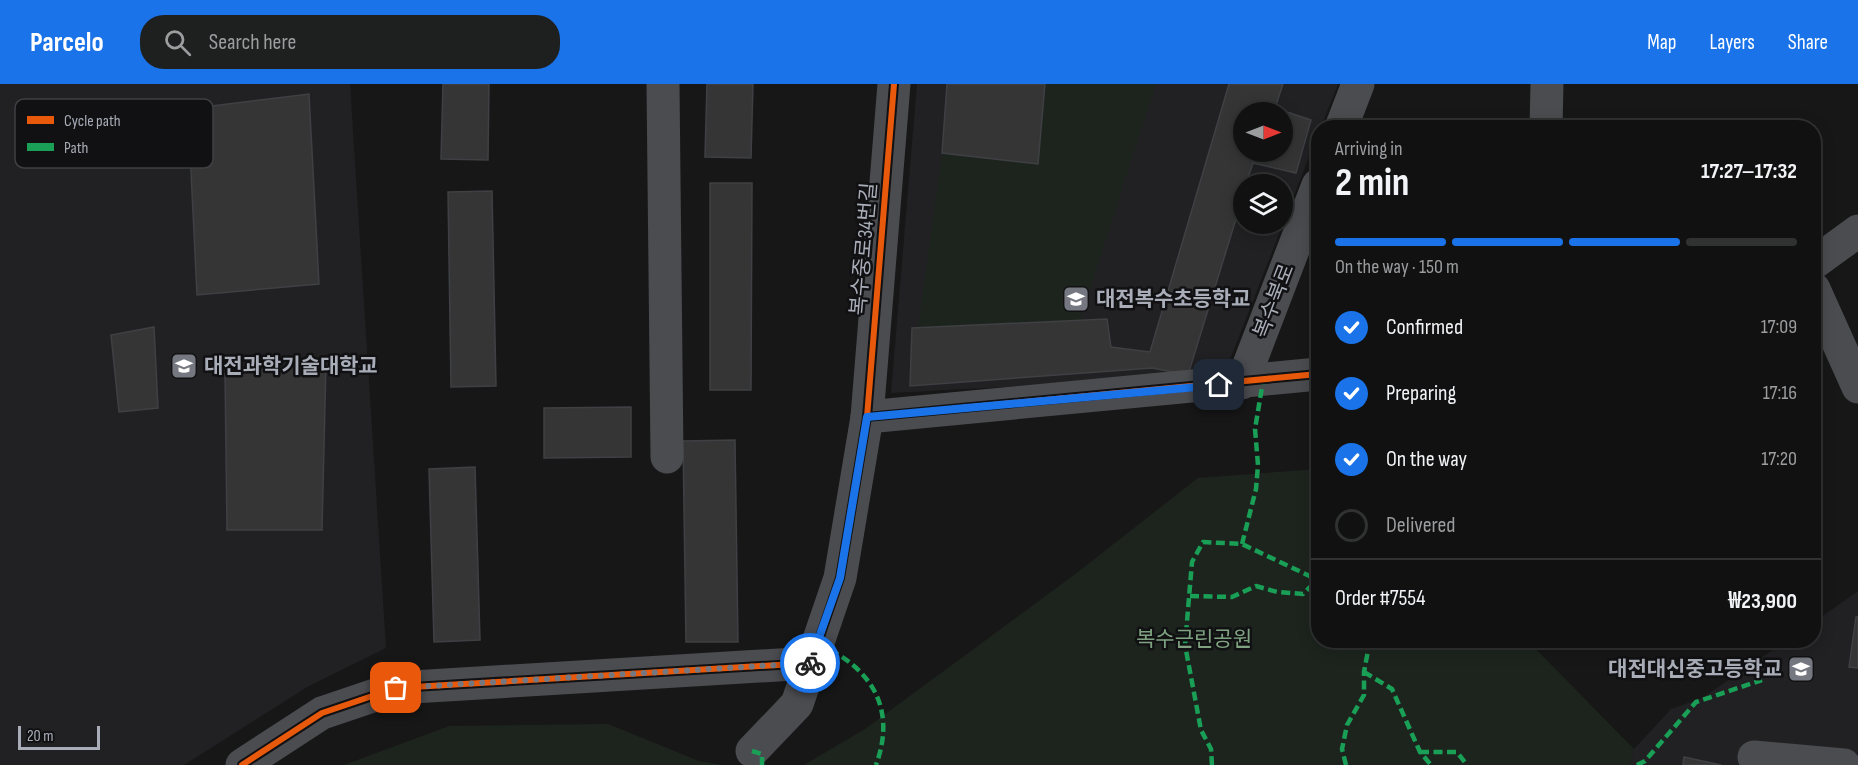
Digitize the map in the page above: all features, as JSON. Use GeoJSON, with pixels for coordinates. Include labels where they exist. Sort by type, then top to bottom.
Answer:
{"type":"FeatureCollection","features":[{"type":"Feature","properties":{"kind":"street"},"geometry":{"type":"LineString","coordinates":[[663,84],[667,457]]}},
{"type":"Feature","properties":{"kind":"street","name":"복수중로34번길"},"geometry":{"type":"LineString","coordinates":[[752,751],[797,704],[840,578],[867,417],[894,84]]}},
{"type":"Feature","properties":{"kind":"street"},"geometry":{"type":"LineString","coordinates":[[1344,120],[1358,84]]}},
{"type":"Feature","properties":{"kind":"street"},"geometry":{"type":"LineString","coordinates":[[1546,120],[1547,84]]}},
{"type":"Feature","properties":{"kind":"street","name":"복수북로"},"geometry":{"type":"LineString","coordinates":[[1242,383],[1311,204]]}},
{"type":"Feature","properties":{"kind":"street"},"geometry":{"type":"LineString","coordinates":[[1821,258],[1858,231]]}},
{"type":"Feature","properties":{"kind":"street"},"geometry":{"type":"LineString","coordinates":[[1821,305],[1858,387]]}},
{"type":"Feature","properties":{"kind":"street"},"geometry":{"type":"LineString","coordinates":[[867,417],[1311,375]]}},
{"type":"Feature","properties":{"kind":"street"},"geometry":{"type":"LineString","coordinates":[[242,765],[322,713],[396,688],[812,663]]}},
{"type":"Feature","properties":{"kind":"street"},"geometry":{"type":"LineString","coordinates":[[1754,757],[1844,765]]}},
{"type":"Feature","properties":{"kind":"shaded area","name":"대전과학기술대학교"},"geometry":{"type":"Polygon","coordinates":[[[0,84],[350,84],[386,648],[309,686],[184,765],[0,765],[0,84]]]}},
{"type":"Feature","properties":{"kind":"shaded area","name":"대전복수초등학교"},"geometry":{"type":"Polygon","coordinates":[[[917,84],[1338,84],[1324,120],[1311,120],[1311,152],[1293,198],[1293,174],[1233,174],[1233,234],[1279,234],[1224,375],[891,393],[917,84]]]}},
{"type":"Feature","properties":{"kind":"shaded area","name":"대전대신중고등학교"},"geometry":{"type":"Polygon","coordinates":[[[1858,591],[1858,765],[1630,765],[1634,749],[1671,709],[1702,698],[1776,648],[1821,648],[1821,617],[1858,591]]]}},
{"type":"Feature","properties":{"kind":"green space"},"geometry":{"type":"Polygon","coordinates":[[[1046,84],[1156,84],[1080,320],[918,328],[942,153],[1038,160],[1046,84]]]}},
{"type":"Feature","properties":{"kind":"green space","name":"복수근린공원"},"geometry":{"type":"Polygon","coordinates":[[[1311,470],[1311,648],[1535,648],[1634,749],[1630,765],[804,765],[865,729],[1074,575],[1198,478],[1311,470]]]}},
{"type":"Feature","properties":{"kind":"green space"},"geometry":{"type":"Polygon","coordinates":[[[608,724],[699,761],[723,765],[344,765],[449,726],[608,724]]]}},
{"type":"Feature","properties":{"kind":"building"},"geometry":{"type":"Polygon","coordinates":[[[443,84],[489,84],[488,160],[441,159],[443,84]]]}},
{"type":"Feature","properties":{"kind":"building"},"geometry":{"type":"Polygon","coordinates":[[[707,84],[753,84],[751,158],[705,157],[707,84]]]}},
{"type":"Feature","properties":{"kind":"building"},"geometry":{"type":"Polygon","coordinates":[[[947,84],[1045,84],[1038,164],[942,153],[947,84]]]}},
{"type":"Feature","properties":{"kind":"building"},"geometry":{"type":"Polygon","coordinates":[[[1229,84],[1283,84],[1277,102],[1233,102],[1233,162],[1293,162],[1293,114],[1311,120],[1296,173],[1253,163],[1249,174],[1233,174],[1233,229],[1188,375],[1152,368],[910,386],[912,328],[1107,319],[1111,347],[1150,352],[1229,84]]]}},
{"type":"Feature","properties":{"kind":"building"},"geometry":{"type":"Polygon","coordinates":[[[309,94],[319,284],[197,295],[191,168],[213,168],[213,106],[309,94]]]}},
{"type":"Feature","properties":{"kind":"building"},"geometry":{"type":"Polygon","coordinates":[[[710,183],[752,183],[751,390],[710,390],[710,183]]]}},
{"type":"Feature","properties":{"kind":"building"},"geometry":{"type":"Polygon","coordinates":[[[492,191],[496,386],[451,387],[448,192],[492,191]]]}},
{"type":"Feature","properties":{"kind":"building"},"geometry":{"type":"Polygon","coordinates":[[[154,327],[158,408],[119,412],[111,335],[154,327]]]}},
{"type":"Feature","properties":{"kind":"building"},"geometry":{"type":"Polygon","coordinates":[[[326,363],[322,530],[227,530],[225,374],[326,363]]]}},
{"type":"Feature","properties":{"kind":"building"},"geometry":{"type":"Polygon","coordinates":[[[631,407],[631,457],[544,458],[544,408],[631,407]]]}},
{"type":"Feature","properties":{"kind":"building"},"geometry":{"type":"Polygon","coordinates":[[[735,440],[738,642],[686,642],[683,441],[735,440]]]}},
{"type":"Feature","properties":{"kind":"building"},"geometry":{"type":"Polygon","coordinates":[[[475,467],[480,640],[434,642],[429,469],[475,467]]]}},
{"type":"Feature","properties":{"kind":"building"},"geometry":{"type":"Polygon","coordinates":[[[1856,617],[1858,617],[1858,668],[1849,667],[1856,617]]]}},
{"type":"Feature","properties":{"kind":"building"},"geometry":{"type":"Polygon","coordinates":[[[1684,757],[1721,765],[1683,765],[1684,757]]]}},
{"type":"Feature","properties":{"kind":"marked path"},"geometry":{"type":"LineString","coordinates":[[1242,544],[1256,489],[1258,465],[1255,429],[1263,381]]}},
{"type":"Feature","properties":{"kind":"marked path"},"geometry":{"type":"LineString","coordinates":[[1212,765],[1211,749],[1201,730],[1185,645],[1192,562],[1203,542],[1242,544],[1311,577]]}},
{"type":"Feature","properties":{"kind":"marked path"},"geometry":{"type":"LineString","coordinates":[[1190,596],[1232,597],[1256,586],[1277,592],[1303,594],[1311,586]]}},
{"type":"Feature","properties":{"kind":"marked path"},"geometry":{"type":"LineString","coordinates":[[818,644],[837,653],[852,665],[865,677],[875,692],[881,708],[883,725],[882,744],[876,765]]}},
{"type":"Feature","properties":{"kind":"marked path"},"geometry":{"type":"LineString","coordinates":[[1346,765],[1342,749],[1347,725],[1364,695],[1364,672],[1368,648]]}},
{"type":"Feature","properties":{"kind":"marked path"},"geometry":{"type":"LineString","coordinates":[[1364,672],[1392,689],[1420,752],[1431,765]]}},
{"type":"Feature","properties":{"kind":"marked path"},"geometry":{"type":"LineString","coordinates":[[1637,765],[1645,761],[1696,702],[1762,680]]}},
{"type":"Feature","properties":{"kind":"marked path"},"geometry":{"type":"LineString","coordinates":[[752,751],[762,754],[762,765]]}},
{"type":"Feature","properties":{"kind":"marked path"},"geometry":{"type":"LineString","coordinates":[[1420,752],[1457,752],[1467,765]]}},
{"type":"Feature","properties":{"kind":"cycle path"},"geometry":{"type":"LineString","coordinates":[[242,765],[322,713],[396,688],[811,663],[840,578],[867,417],[894,84]]}},
{"type":"Feature","properties":{"kind":"cycle path"},"geometry":{"type":"LineString","coordinates":[[867,417],[1311,375]]}},
{"type":"Feature","properties":{"kind":"way so far"},"geometry":{"type":"LineString","coordinates":[[396,688],[810,663]]}},
{"type":"Feature","properties":{"kind":"place","name":"대전복수초등학교"},"geometry":{"type":"Point","coordinates":[1076,299]}},
{"type":"Feature","properties":{"kind":"place","name":"대전과학기술대학교"},"geometry":{"type":"Point","coordinates":[184,366]}},
{"type":"Feature","properties":{"kind":"place","name":"대전대신중고등학교"},"geometry":{"type":"Point","coordinates":[1801,669]}},
{"type":"Feature","properties":{"kind":"route"},"geometry":{"type":"LineString","coordinates":[[810,663],[812,663],[840,578],[867,417],[1219,385]]}}]}
